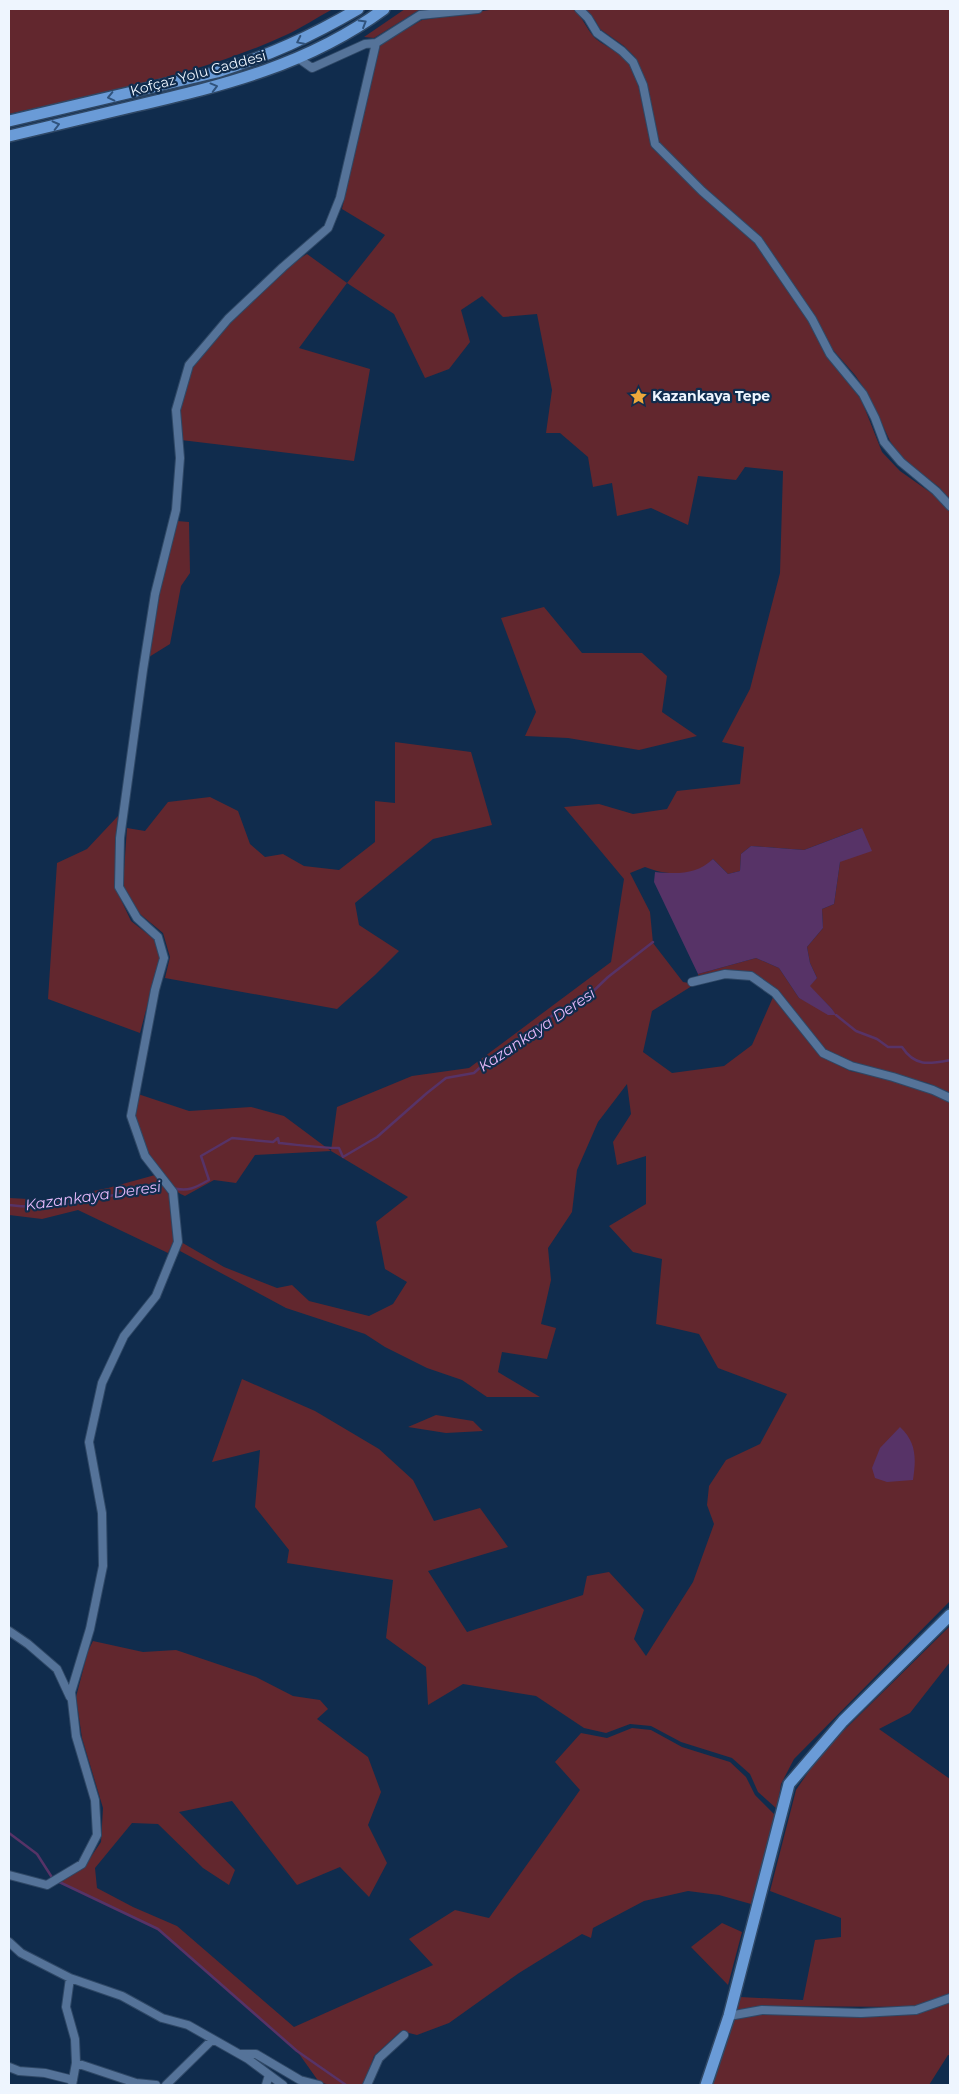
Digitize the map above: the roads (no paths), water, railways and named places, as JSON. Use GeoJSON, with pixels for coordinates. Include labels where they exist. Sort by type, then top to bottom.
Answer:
{"type":"FeatureCollection","features":[{"type":"Feature","properties":{"kind":"main road","name":"Kofçaz Yolu Caddesi"},"geometry":{"type":"LineString","coordinates":[[9,121],[217,72],[249,62],[304,39],[358,9]]}},
{"type":"Feature","properties":{"kind":"main road","name":"Kofçaz Yolu Caddesi"},"geometry":{"type":"LineString","coordinates":[[9,136],[244,79],[298,58],[343,35],[384,9]]}},
{"type":"Feature","properties":{"kind":"main road"},"geometry":{"type":"LineString","coordinates":[[706,2085],[729,2016],[789,1784],[843,1721],[950,1615]]}},
{"type":"Feature","properties":{"kind":"street"},"geometry":{"type":"LineString","coordinates":[[298,58],[312,68],[365,44],[376,43],[420,15],[478,9]]}},
{"type":"Feature","properties":{"kind":"street"},"geometry":{"type":"LineString","coordinates":[[579,9],[588,18],[597,33],[622,51],[633,62],[643,85],[655,144],[702,191],[758,240],[812,319],[830,354],[863,394],[884,442],[901,462],[936,491],[950,506]]}},
{"type":"Feature","properties":{"kind":"street"},"geometry":{"type":"LineString","coordinates":[[9,1875],[47,1885],[82,1864],[97,1835],[95,1800],[76,1736],[71,1692],[90,1629],[103,1566],[102,1513],[89,1442],[102,1383],[124,1336],[156,1296],[178,1242],[173,1192],[144,1156],[131,1116],[155,990],[164,958],[158,937],[137,918],[119,887],[120,838],[142,670],[156,594],[176,510],[180,458],[176,410],[189,365],[228,319],[282,267],[328,228],[340,198],[376,43]]}},
{"type":"Feature","properties":{"kind":"street"},"geometry":{"type":"LineString","coordinates":[[692,982],[725,974],[751,976],[775,993],[823,1053],[851,1066],[893,1076],[950,1098]]}},
{"type":"Feature","properties":{"kind":"street"},"geometry":{"type":"LineString","coordinates":[[9,1631],[58,1669],[72,1701]]}},
{"type":"Feature","properties":{"kind":"street"},"geometry":{"type":"LineString","coordinates":[[9,1942],[21,1953],[70,1978],[122,1996],[162,2018],[188,2025],[240,2054],[283,2085]]}},
{"type":"Feature","properties":{"kind":"street"},"geometry":{"type":"LineString","coordinates":[[9,2067],[19,2071],[45,2074],[72,2084],[76,2064],[75,2039],[66,2007],[70,1978]]}},
{"type":"Feature","properties":{"kind":"street"},"geometry":{"type":"LineString","coordinates":[[729,2016],[762,2010],[861,2013],[916,2010],[950,1998]]}},
{"type":"Feature","properties":{"kind":"street"},"geometry":{"type":"LineString","coordinates":[[367,2085],[379,2058],[404,2036]]}},
{"type":"Feature","properties":{"kind":"street"},"geometry":{"type":"LineString","coordinates":[[166,2085],[212,2040]]}},
{"type":"Feature","properties":{"kind":"street"},"geometry":{"type":"LineString","coordinates":[[240,2054],[256,2054],[300,2080],[319,2085]]}},
{"type":"Feature","properties":{"kind":"street"},"geometry":{"type":"LineString","coordinates":[[76,2064],[137,2084],[156,2085]]}},
{"type":"Feature","properties":{"kind":"street"},"geometry":{"type":"LineString","coordinates":[[266,2085],[269,2075]]}},
{"type":"Feature","properties":{"kind":"waterway","name":"Kazankaya Deresi"},"geometry":{"type":"LineString","coordinates":[[172,1188],[183,1190],[209,1180],[201,1156],[232,1138],[273,1142],[278,1138],[279,1143],[339,1148],[343,1157],[377,1137],[446,1078],[474,1073],[488,1060],[506,1050],[518,1039],[556,1013],[582,1002],[608,977],[653,942]]}},
{"type":"Feature","properties":{"kind":"waterway"},"geometry":{"type":"LineString","coordinates":[[836,1015],[856,1031],[877,1039],[888,1047],[902,1047],[917,1061],[929,1063],[950,1060]]}},
{"type":"Feature","properties":{"kind":"waterway","name":"Kazankaya Deresi"},"geometry":{"type":"LineString","coordinates":[[9,1205],[28,1207],[66,1204],[160,1184],[164,1185]]}},
{"type":"Feature","properties":{"kind":"waterway"},"geometry":{"type":"LineString","coordinates":[[9,1833],[37,1854],[53,1879],[158,1929],[297,2051],[346,2085]]}},
{"type":"Feature","properties":{"kind":"place","name":"Kazankaya Tepe"},"geometry":{"type":"Point","coordinates":[638,396]}}]}
